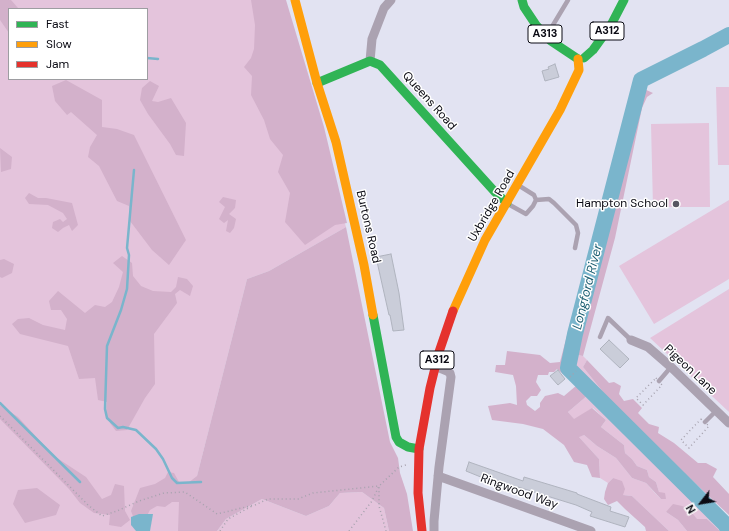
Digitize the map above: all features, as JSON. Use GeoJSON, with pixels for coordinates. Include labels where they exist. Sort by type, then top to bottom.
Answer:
{"type":"FeatureCollection","features":[{"type":"Feature","properties":{"kind":"street","name":"Burtons Road"},"geometry":{"type":"LineString","coordinates":[[295,0],[317,83],[336,142],[364,265],[396,437],[408,447],[420,449]]}},
{"type":"Feature","properties":{"kind":"street"},"geometry":{"type":"LineString","coordinates":[[317,83],[370,61],[372,39],[384,8],[391,0]]}},
{"type":"Feature","properties":{"kind":"street","name":"A313"},"geometry":{"type":"LineString","coordinates":[[522,0],[524,7],[536,25],[546,36],[551,41],[580,60]]}},
{"type":"Feature","properties":{"kind":"street","name":"Uxbridge Road"},"geometry":{"type":"LineString","coordinates":[[422,531],[418,493],[420,449],[424,420],[435,366],[451,315],[485,240],[560,110],[579,70],[580,60],[593,50],[611,26],[624,0]]}},
{"type":"Feature","properties":{"kind":"street","name":"Queens Road"},"geometry":{"type":"LineString","coordinates":[[370,61],[380,65],[495,192],[507,203]]}},
{"type":"Feature","properties":{"kind":"street","name":"Pigeon Lane"},"geometry":{"type":"LineString","coordinates":[[631,340],[648,348],[729,423]]}},
{"type":"Feature","properties":{"kind":"street"},"geometry":{"type":"LineString","coordinates":[[434,531],[438,476],[451,377],[450,373],[435,366]]}},
{"type":"Feature","properties":{"kind":"street","name":"Ringwood Way"},"geometry":{"type":"LineString","coordinates":[[438,476],[591,531]]}},
{"type":"Feature","properties":{"kind":"lane"},"geometry":{"type":"LineString","coordinates":[[546,36],[568,0]]}},
{"type":"Feature","properties":{"kind":"lane"},"geometry":{"type":"LineString","coordinates":[[518,184],[534,195],[536,200]]}},
{"type":"Feature","properties":{"kind":"lane"},"geometry":{"type":"LineString","coordinates":[[536,200],[549,199],[576,225],[578,233],[575,248]]}},
{"type":"Feature","properties":{"kind":"lane"},"geometry":{"type":"LineString","coordinates":[[507,203],[526,214],[536,200]]}},
{"type":"Feature","properties":{"kind":"lane"},"geometry":{"type":"LineString","coordinates":[[600,337],[608,318],[631,340]]}},
{"type":"Feature","properties":{"kind":"lane"},"geometry":{"type":"LineString","coordinates":[[659,381],[671,368]]}},
{"type":"Feature","properties":{"kind":"lane"},"geometry":{"type":"LineString","coordinates":[[704,422],[716,411]]}},
{"type":"Feature","properties":{"kind":"path"},"geometry":{"type":"LineString","coordinates":[[570,377],[576,372]]}},
{"type":"Feature","properties":{"kind":"path"},"geometry":{"type":"LineString","coordinates":[[656,378],[659,381],[662,385],[643,405],[636,398],[656,378]]}},
{"type":"Feature","properties":{"kind":"path"},"geometry":{"type":"LineString","coordinates":[[0,416],[88,505],[102,516],[164,493],[185,492],[217,514],[254,505]]}},
{"type":"Feature","properties":{"kind":"path"},"geometry":{"type":"LineString","coordinates":[[701,419],[704,422],[709,426],[688,448],[681,440],[701,419]]}},
{"type":"Feature","properties":{"kind":"path"},"geometry":{"type":"LineString","coordinates":[[349,531],[372,501],[379,486],[399,467],[406,465]]}},
{"type":"Feature","properties":{"kind":"path"},"geometry":{"type":"LineString","coordinates":[[220,531],[228,520],[268,499],[298,499],[313,493],[379,486]]}},
{"type":"Feature","properties":{"kind":"path"},"geometry":{"type":"LineString","coordinates":[[379,486],[379,506],[386,531]]}},
{"type":"Feature","properties":{"kind":"shaded area"},"geometry":{"type":"Polygon","coordinates":[[[0,0],[279,0],[346,227],[269,271],[247,279],[194,488],[201,531],[0,531],[0,0]]]}},
{"type":"Feature","properties":{"kind":"shaded area"},"geometry":{"type":"Polygon","coordinates":[[[0,0],[11,0],[18,8],[8,8],[8,32],[0,20],[0,0]]]}},
{"type":"Feature","properties":{"kind":"shaded area"},"geometry":{"type":"Polygon","coordinates":[[[251,0],[286,0],[324,127],[347,223],[335,225],[305,245],[285,222],[290,193],[278,172],[283,155],[270,139],[264,120],[251,95],[252,76],[244,67],[251,58],[254,49],[255,25],[251,0]]]}},
{"type":"Feature","properties":{"kind":"shaded area"},"geometry":{"type":"Polygon","coordinates":[[[66,80],[102,100],[102,127],[117,129],[134,135],[186,240],[169,265],[152,250],[130,221],[129,206],[117,201],[99,166],[88,157],[90,147],[97,135],[71,112],[67,115],[55,101],[52,86],[66,80]]]}},
{"type":"Feature","properties":{"kind":"shaded area"},"geometry":{"type":"Polygon","coordinates":[[[150,81],[159,86],[152,101],[158,102],[171,98],[186,123],[184,156],[176,155],[140,100],[142,88],[150,81]]]}},
{"type":"Feature","properties":{"kind":"shaded area"},"geometry":{"type":"Polygon","coordinates":[[[633,84],[653,93],[647,97],[642,108],[615,238],[583,356],[568,353],[566,371],[563,374],[557,369],[554,372],[549,372],[548,375],[538,375],[536,382],[541,390],[537,396],[531,396],[526,401],[527,405],[535,411],[540,407],[540,403],[545,396],[558,393],[564,396],[577,385],[588,395],[568,412],[574,419],[592,408],[606,420],[601,427],[624,445],[625,453],[637,466],[647,470],[649,477],[656,482],[659,492],[665,493],[666,499],[661,499],[646,483],[632,478],[616,458],[597,446],[584,435],[579,437],[599,459],[600,478],[592,477],[587,465],[574,462],[564,445],[543,429],[523,424],[492,420],[488,406],[510,403],[517,405],[516,386],[513,375],[495,372],[496,365],[505,365],[507,351],[540,355],[550,363],[560,362],[633,84]]]}},
{"type":"Feature","properties":{"kind":"shaded area"},"geometry":{"type":"Polygon","coordinates":[[[716,87],[729,87],[729,165],[718,165],[716,87]]]}},
{"type":"Feature","properties":{"kind":"shaded area"},"geometry":{"type":"Polygon","coordinates":[[[709,123],[710,207],[653,207],[651,124],[709,123]]]}},
{"type":"Feature","properties":{"kind":"shaded area"},"geometry":{"type":"Polygon","coordinates":[[[0,148],[12,157],[11,169],[1,172],[0,148]]]}},
{"type":"Feature","properties":{"kind":"shaded area"},"geometry":{"type":"Polygon","coordinates":[[[29,193],[38,198],[72,203],[78,225],[72,231],[69,225],[58,232],[52,228],[53,222],[60,219],[63,222],[67,219],[63,213],[48,205],[29,204],[25,198],[29,193]]]}},
{"type":"Feature","properties":{"kind":"shaded area"},"geometry":{"type":"Polygon","coordinates":[[[223,197],[236,200],[235,208],[229,214],[236,219],[234,228],[230,233],[226,231],[228,220],[224,223],[219,219],[225,207],[219,202],[223,197]]]}},
{"type":"Feature","properties":{"kind":"shaded area"},"geometry":{"type":"Polygon","coordinates":[[[729,200],[729,279],[654,324],[619,266],[729,200]]]}},
{"type":"Feature","properties":{"kind":"shaded area"},"geometry":{"type":"Polygon","coordinates":[[[346,227],[390,442],[398,458],[400,473],[407,494],[413,531],[389,531],[384,508],[362,492],[340,493],[329,506],[306,516],[262,499],[226,519],[217,531],[178,531],[179,502],[172,502],[165,507],[157,506],[150,510],[144,521],[134,519],[131,511],[140,488],[155,484],[165,478],[168,472],[174,473],[179,482],[188,483],[197,476],[247,279],[269,271],[346,227]]]}},
{"type":"Feature","properties":{"kind":"shaded area"},"geometry":{"type":"Polygon","coordinates":[[[122,256],[132,263],[133,276],[141,286],[153,291],[171,292],[176,287],[178,277],[187,279],[193,286],[190,296],[180,290],[175,294],[177,303],[154,334],[155,384],[145,398],[127,430],[116,431],[106,414],[107,402],[98,400],[95,378],[79,379],[68,346],[20,334],[12,324],[18,319],[29,318],[43,325],[65,330],[67,319],[61,310],[51,310],[49,301],[58,291],[85,313],[95,305],[105,307],[112,302],[119,287],[123,272],[113,263],[122,256]]]}},
{"type":"Feature","properties":{"kind":"shaded area"},"geometry":{"type":"Polygon","coordinates":[[[4,259],[14,264],[12,273],[2,278],[0,277],[0,260],[4,259]]]}},
{"type":"Feature","properties":{"kind":"shaded area"},"geometry":{"type":"Polygon","coordinates":[[[729,289],[729,412],[650,338],[729,289]]]}},
{"type":"Feature","properties":{"kind":"shaded area"},"geometry":{"type":"Polygon","coordinates":[[[573,354],[583,356],[587,360],[583,367],[619,412],[571,367],[573,354]]]}},
{"type":"Feature","properties":{"kind":"shaded area"},"geometry":{"type":"Polygon","coordinates":[[[587,360],[609,383],[614,382],[621,386],[619,394],[624,401],[633,399],[642,408],[638,413],[649,424],[659,427],[658,433],[674,443],[698,463],[706,463],[717,469],[713,477],[729,494],[729,515],[619,412],[583,367],[587,360]]]}},
{"type":"Feature","properties":{"kind":"shaded area"},"geometry":{"type":"Polygon","coordinates":[[[588,395],[595,404],[721,524],[725,531],[720,531],[707,519],[697,520],[689,509],[666,512],[678,520],[687,531],[669,531],[632,496],[623,495],[613,478],[608,483],[600,478],[599,459],[578,436],[584,435],[597,446],[616,458],[632,478],[646,483],[661,499],[666,499],[659,492],[656,482],[649,477],[647,470],[637,466],[625,453],[624,445],[601,427],[606,420],[593,408],[574,420],[568,412],[588,395]]]}},
{"type":"Feature","properties":{"kind":"shaded area"},"geometry":{"type":"Polygon","coordinates":[[[0,405],[18,417],[54,456],[86,477],[102,499],[111,495],[115,484],[124,486],[125,511],[130,520],[121,527],[109,525],[110,515],[94,513],[80,503],[69,489],[0,419],[0,405]]]}},
{"type":"Feature","properties":{"kind":"shaded area"},"geometry":{"type":"Polygon","coordinates":[[[613,478],[622,481],[625,489],[623,495],[632,496],[669,531],[646,531],[645,527],[617,501],[608,505],[604,499],[605,492],[608,483],[613,478]]]}},
{"type":"Feature","properties":{"kind":"shaded area"},"geometry":{"type":"Polygon","coordinates":[[[37,488],[60,505],[56,515],[25,523],[13,504],[18,490],[37,488]]]}},
{"type":"Feature","properties":{"kind":"shaded area"},"geometry":{"type":"Polygon","coordinates":[[[362,492],[384,508],[389,531],[217,531],[226,519],[262,499],[306,516],[329,506],[340,493],[362,492]]]}},
{"type":"Feature","properties":{"kind":"shaded area"},"geometry":{"type":"Polygon","coordinates":[[[673,504],[689,509],[697,519],[707,519],[720,531],[687,531],[678,520],[666,512],[673,504]]]}},
{"type":"Feature","properties":{"kind":"water"},"geometry":{"type":"Polygon","coordinates":[[[139,514],[153,514],[150,531],[136,531],[131,525],[131,517],[139,514]]]}},
{"type":"Feature","properties":{"kind":"building"},"geometry":{"type":"Polygon","coordinates":[[[555,64],[559,77],[545,81],[542,71],[549,69],[548,67],[555,64]]]}},
{"type":"Feature","properties":{"kind":"building"},"geometry":{"type":"Polygon","coordinates":[[[391,254],[399,293],[404,330],[393,331],[376,257],[391,254]]]}},
{"type":"Feature","properties":{"kind":"building"},"geometry":{"type":"Polygon","coordinates":[[[609,340],[629,359],[620,368],[600,349],[609,340]]]}},
{"type":"Feature","properties":{"kind":"building"},"geometry":{"type":"Polygon","coordinates":[[[558,370],[565,379],[558,385],[550,376],[558,370]]]}},
{"type":"Feature","properties":{"kind":"building"},"geometry":{"type":"Polygon","coordinates":[[[469,462],[523,481],[524,477],[577,493],[611,507],[610,511],[629,517],[625,527],[590,516],[592,512],[576,505],[518,487],[517,489],[499,482],[498,484],[466,471],[469,462]]]}},
{"type":"Feature","properties":{"kind":"waterway","name":"Longford River"},"geometry":{"type":"LineString","coordinates":[[729,35],[641,80],[575,334],[568,368],[725,524],[729,531]]}},
{"type":"Feature","properties":{"kind":"waterway"},"geometry":{"type":"LineString","coordinates":[[148,58],[158,59]]}},
{"type":"Feature","properties":{"kind":"waterway"},"geometry":{"type":"LineString","coordinates":[[134,170],[127,248],[129,255],[127,289],[121,310],[107,346],[105,409],[107,418],[118,428],[123,427],[136,430],[156,449],[163,459],[172,478],[177,483],[201,482]]}},
{"type":"Feature","properties":{"kind":"waterway"},"geometry":{"type":"LineString","coordinates":[[0,403],[80,482]]}},
{"type":"Feature","properties":{"kind":"traffic: fast"},"geometry":{"type":"LineString","coordinates":[[522,0],[524,7],[536,25],[546,36],[578,59]]}},
{"type":"Feature","properties":{"kind":"traffic: fast"},"geometry":{"type":"LineString","coordinates":[[584,58],[593,50],[611,25],[624,0]]}},
{"type":"Feature","properties":{"kind":"traffic: fast"},"geometry":{"type":"LineString","coordinates":[[317,83],[370,61],[380,65],[495,192],[507,203]]}},
{"type":"Feature","properties":{"kind":"traffic: fast"},"geometry":{"type":"LineString","coordinates":[[373,315],[396,437],[399,442],[408,447],[419,449]]}},
{"type":"Feature","properties":{"kind":"traffic: slow"},"geometry":{"type":"LineString","coordinates":[[295,0],[317,83],[336,142],[364,265],[373,315]]}},
{"type":"Feature","properties":{"kind":"traffic: slow"},"geometry":{"type":"LineString","coordinates":[[453,311],[485,240],[560,110],[579,70],[578,59]]}},
{"type":"Feature","properties":{"kind":"traffic: jam"},"geometry":{"type":"LineString","coordinates":[[422,531],[418,493],[419,449],[430,388],[439,352],[453,311]]}},
{"type":"Feature","properties":{"kind":"place","name":"Hampton School"},"geometry":{"type":"Point","coordinates":[676,204]}}]}
